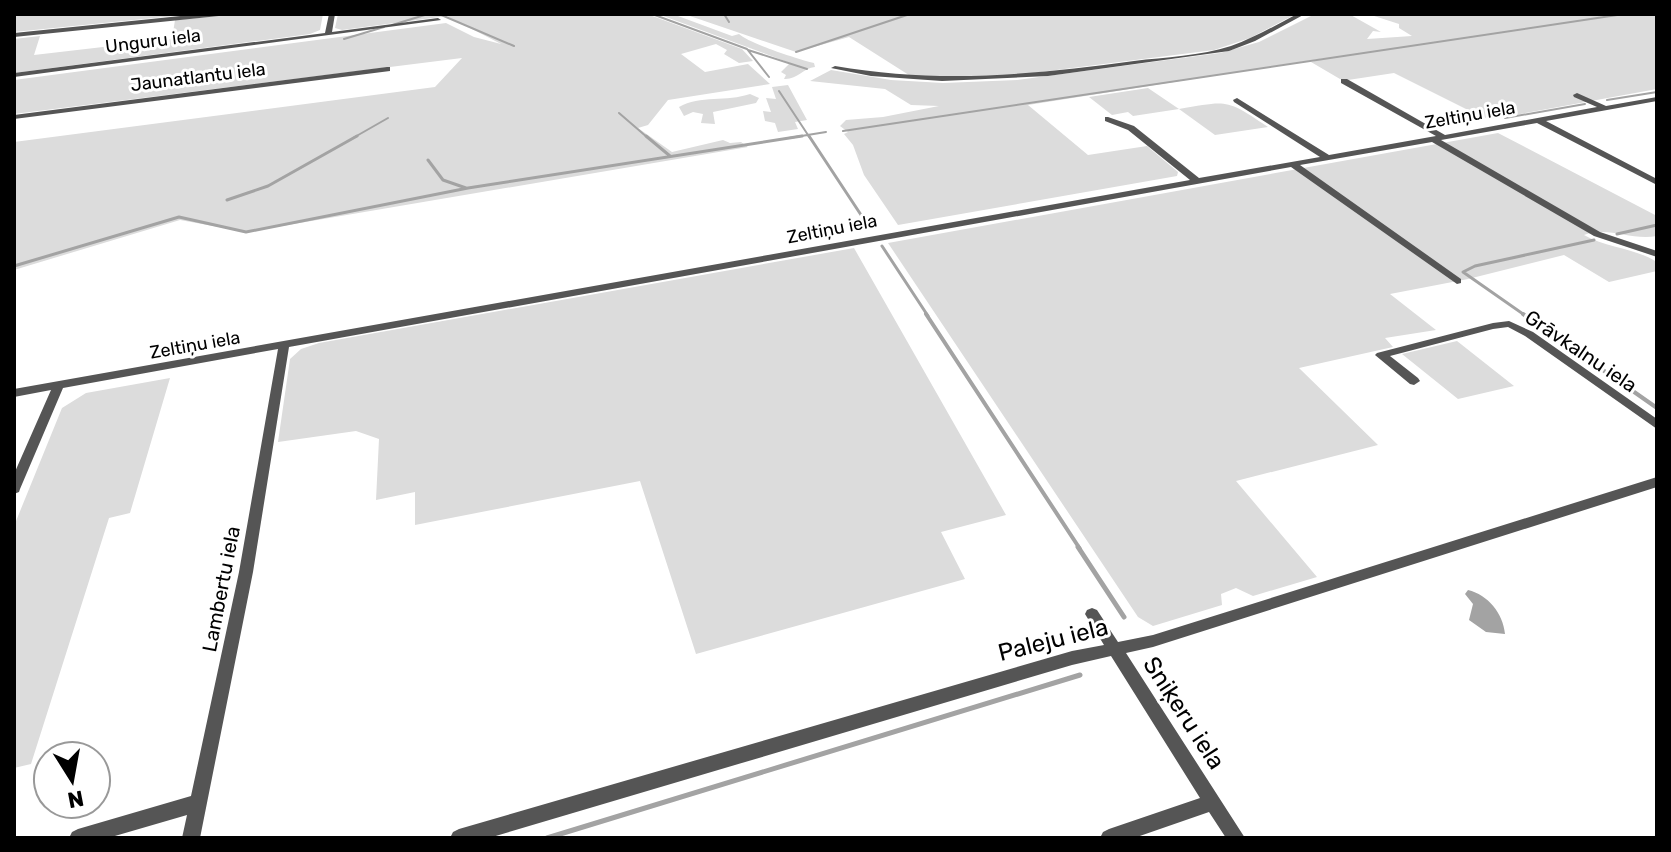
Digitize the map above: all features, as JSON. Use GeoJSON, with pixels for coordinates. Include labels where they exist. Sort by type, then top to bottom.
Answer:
{"type":"FeatureCollection","features":[{"type":"Feature","properties":{"kind":"street"},"geometry":{"type":"LineString","coordinates":[[14,35],[219,14]]}},
{"type":"Feature","properties":{"kind":"street"},"geometry":{"type":"LineString","coordinates":[[328,34],[332,14]]}},
{"type":"Feature","properties":{"kind":"street"},"geometry":{"type":"LineString","coordinates":[[835,68],[870,75],[945,81],[1034,76],[1229,49],[1302,14]]}},
{"type":"Feature","properties":{"kind":"street","name":"Unguru iela"},"geometry":{"type":"LineString","coordinates":[[14,75],[438,20]]}},
{"type":"Feature","properties":{"kind":"street","name":"Jaunatlantu iela"},"geometry":{"type":"LineString","coordinates":[[14,117],[387,69]]}},
{"type":"Feature","properties":{"kind":"street"},"geometry":{"type":"LineString","coordinates":[[1344,81],[1597,234],[1657,254]]}},
{"type":"Feature","properties":{"kind":"street"},"geometry":{"type":"LineString","coordinates":[[1577,95],[1605,108]]}},
{"type":"Feature","properties":{"kind":"street","name":"Zeltiņu iela"},"geometry":{"type":"LineString","coordinates":[[14,393],[1657,99]]}},
{"type":"Feature","properties":{"kind":"street"},"geometry":{"type":"LineString","coordinates":[[1237,100],[1326,157]]}},
{"type":"Feature","properties":{"kind":"street"},"geometry":{"type":"LineString","coordinates":[[1108,119],[1131,128],[1196,180]]}},
{"type":"Feature","properties":{"kind":"street"},"geometry":{"type":"LineString","coordinates":[[1537,120],[1657,182]]}},
{"type":"Feature","properties":{"kind":"street"},"geometry":{"type":"LineString","coordinates":[[1291,163],[1457,281]]}},
{"type":"Feature","properties":{"kind":"street","name":"Grāvkalnu iela"},"geometry":{"type":"LineString","coordinates":[[1414,381],[1381,355],[1509,324],[1529,334],[1657,425]]}},
{"type":"Feature","properties":{"kind":"street","name":"Lambertu iela"},"geometry":{"type":"LineString","coordinates":[[191,838],[246,572],[284,346]]}},
{"type":"Feature","properties":{"kind":"street"},"geometry":{"type":"LineString","coordinates":[[14,489],[59,385]]}},
{"type":"Feature","properties":{"kind":"street","name":"Paleju iela"},"geometry":{"type":"LineString","coordinates":[[459,838],[1072,658],[1153,641],[1657,482]]}},
{"type":"Feature","properties":{"kind":"street","name":"Sniķeru iela"},"geometry":{"type":"LineString","coordinates":[[1092,614],[1236,838]]}},
{"type":"Feature","properties":{"kind":"street"},"geometry":{"type":"LineString","coordinates":[[1109,838],[1213,802]]}},
{"type":"Feature","properties":{"kind":"street"},"geometry":{"type":"LineString","coordinates":[[78,838],[198,803]]}},
{"type":"Feature","properties":{"kind":"shaded area"},"geometry":{"type":"Polygon","coordinates":[[[194,14],[14,32],[14,16],[194,14]]]}},
{"type":"Feature","properties":{"kind":"shaded area"},"geometry":{"type":"Polygon","coordinates":[[[243,14],[323,14],[320,30],[310,34],[14,73],[14,39],[40,36],[34,55],[172,39],[175,20],[243,14]]]}},
{"type":"Feature","properties":{"kind":"shaded area"},"geometry":{"type":"Polygon","coordinates":[[[338,14],[647,14],[742,49],[753,61],[739,63],[724,54],[727,50],[716,44],[681,54],[705,72],[748,64],[770,84],[668,100],[648,125],[638,128],[672,152],[723,140],[741,142],[748,147],[246,232],[180,220],[14,270],[14,142],[435,87],[462,58],[14,114],[14,80],[446,23],[474,37],[501,44],[447,16],[342,30],[335,28],[338,14]]]}},
{"type":"Feature","properties":{"kind":"shaded area"},"geometry":{"type":"Polygon","coordinates":[[[658,14],[678,16],[732,36],[739,34],[762,46],[814,63],[815,67],[784,79],[786,75],[781,72],[790,63],[658,14]]]}},
{"type":"Feature","properties":{"kind":"shaded area"},"geometry":{"type":"Polygon","coordinates":[[[684,14],[1296,14],[1250,38],[1214,50],[1017,75],[912,77],[849,37],[796,52],[684,14]]]}},
{"type":"Feature","properties":{"kind":"shaded area"},"geometry":{"type":"Polygon","coordinates":[[[1315,14],[1349,14],[1381,32],[1373,31],[1367,39],[1412,36],[1399,28],[1399,24],[1368,14],[1657,14],[1657,89],[1493,119],[1482,117],[1394,73],[1340,79],[1311,62],[1326,58],[1028,105],[1088,155],[1147,146],[1178,172],[1177,176],[898,225],[864,175],[853,145],[844,134],[848,132],[840,126],[846,120],[883,117],[939,106],[911,105],[885,89],[810,81],[831,70],[891,80],[943,83],[1017,80],[1220,53],[1259,42],[1315,14]]]}},
{"type":"Feature","properties":{"kind":"shaded area"},"geometry":{"type":"Polygon","coordinates":[[[788,85],[807,120],[795,122],[798,129],[778,132],[775,123],[765,121],[763,111],[771,112],[766,98],[776,99],[772,87],[788,85]]]}},
{"type":"Feature","properties":{"kind":"shaded area"},"geometry":{"type":"Polygon","coordinates":[[[1148,88],[1179,109],[1133,116],[1128,112],[1112,115],[1089,97],[1148,88]]]}},
{"type":"Feature","properties":{"kind":"shaded area"},"geometry":{"type":"Polygon","coordinates":[[[750,94],[759,98],[756,103],[713,112],[715,124],[701,123],[703,114],[693,112],[684,116],[679,107],[696,101],[750,94]]]}},
{"type":"Feature","properties":{"kind":"shaded area"},"geometry":{"type":"Polygon","coordinates":[[[1226,104],[1268,127],[1215,135],[1179,109],[1226,104]]]}},
{"type":"Feature","properties":{"kind":"shaded area"},"geometry":{"type":"Polygon","coordinates":[[[1498,133],[1657,216],[1657,236],[1602,232],[1584,235],[1648,257],[1657,262],[1657,271],[1609,282],[1564,255],[1468,279],[1390,294],[1436,330],[1385,338],[1393,347],[1299,368],[1378,445],[1236,481],[1317,577],[1253,596],[1236,588],[1221,594],[1222,605],[1153,626],[1138,617],[888,243],[1498,133]]]}},
{"type":"Feature","properties":{"kind":"shaded area"},"geometry":{"type":"Polygon","coordinates":[[[854,248],[1006,515],[941,532],[965,579],[696,654],[640,481],[415,525],[415,492],[376,500],[379,439],[356,431],[278,442],[290,359],[301,349],[319,343],[854,248]]]}},
{"type":"Feature","properties":{"kind":"shaded area"},"geometry":{"type":"Polygon","coordinates":[[[1457,341],[1514,386],[1458,399],[1402,354],[1457,341]]]}},
{"type":"Feature","properties":{"kind":"shaded area"},"geometry":{"type":"Polygon","coordinates":[[[170,378],[130,513],[109,518],[39,740],[32,740],[31,764],[14,768],[14,526],[62,408],[86,393],[170,378]]]}},
{"type":"Feature","properties":{"kind":"shaded area"},"geometry":{"type":"Polygon","coordinates":[[[1468,590],[1482,596],[1493,606],[1505,634],[1486,632],[1469,620],[1473,604],[1465,594],[1468,590]]]}},
{"type":"Feature","properties":{"kind":"waterway"},"geometry":{"type":"LineString","coordinates":[[392,25],[428,14]]}},
{"type":"Feature","properties":{"kind":"waterway"},"geometry":{"type":"LineString","coordinates":[[439,14],[514,46]]}},
{"type":"Feature","properties":{"kind":"waterway"},"geometry":{"type":"LineString","coordinates":[[652,14],[747,49],[769,77]]}},
{"type":"Feature","properties":{"kind":"waterway"},"geometry":{"type":"LineString","coordinates":[[724,14],[729,22]]}},
{"type":"Feature","properties":{"kind":"waterway"},"geometry":{"type":"LineString","coordinates":[[796,52],[910,14]]}},
{"type":"Feature","properties":{"kind":"waterway"},"geometry":{"type":"LineString","coordinates":[[843,131],[1624,14]]}},
{"type":"Feature","properties":{"kind":"waterway"},"geometry":{"type":"LineString","coordinates":[[344,39],[384,27]]}},
{"type":"Feature","properties":{"kind":"waterway"},"geometry":{"type":"LineString","coordinates":[[748,50],[807,69]]}},
{"type":"Feature","properties":{"kind":"waterway"},"geometry":{"type":"LineString","coordinates":[[779,91],[808,135]]}},
{"type":"Feature","properties":{"kind":"waterway"},"geometry":{"type":"LineString","coordinates":[[1607,100],[1657,92]]}},
{"type":"Feature","properties":{"kind":"waterway"},"geometry":{"type":"LineString","coordinates":[[1505,118],[1585,104]]}},
{"type":"Feature","properties":{"kind":"waterway"},"geometry":{"type":"LineString","coordinates":[[619,113],[648,138]]}},
{"type":"Feature","properties":{"kind":"waterway"},"geometry":{"type":"LineString","coordinates":[[353,138],[388,118]]}},
{"type":"Feature","properties":{"kind":"waterway"},"geometry":{"type":"LineString","coordinates":[[808,135],[826,132]]}},
{"type":"Feature","properties":{"kind":"waterway"},"geometry":{"type":"LineString","coordinates":[[789,138],[808,135]]}},
{"type":"Feature","properties":{"kind":"waterway"},"geometry":{"type":"LineString","coordinates":[[227,200],[268,186],[357,136]]}},
{"type":"Feature","properties":{"kind":"waterway"},"geometry":{"type":"LineString","coordinates":[[646,136],[670,156]]}},
{"type":"Feature","properties":{"kind":"waterway"},"geometry":{"type":"LineString","coordinates":[[14,266],[179,217],[246,232],[468,188],[802,136]]}},
{"type":"Feature","properties":{"kind":"waterway"},"geometry":{"type":"LineString","coordinates":[[809,136],[867,224]]}},
{"type":"Feature","properties":{"kind":"waterway"},"geometry":{"type":"LineString","coordinates":[[428,160],[443,180],[466,188]]}},
{"type":"Feature","properties":{"kind":"waterway"},"geometry":{"type":"LineString","coordinates":[[1617,234],[1657,225]]}},
{"type":"Feature","properties":{"kind":"waterway"},"geometry":{"type":"LineString","coordinates":[[1526,316],[1463,272],[1475,266],[1594,240]]}},
{"type":"Feature","properties":{"kind":"waterway"},"geometry":{"type":"LineString","coordinates":[[882,246],[928,316]]}},
{"type":"Feature","properties":{"kind":"waterway"},"geometry":{"type":"LineString","coordinates":[[926,314],[1080,549]]}},
{"type":"Feature","properties":{"kind":"waterway"},"geometry":{"type":"LineString","coordinates":[[1523,314],[1657,408]]}},
{"type":"Feature","properties":{"kind":"waterway"},"geometry":{"type":"LineString","coordinates":[[1078,547],[1124,617]]}},
{"type":"Feature","properties":{"kind":"waterway"},"geometry":{"type":"LineString","coordinates":[[547,838],[1080,675]]}}]}
